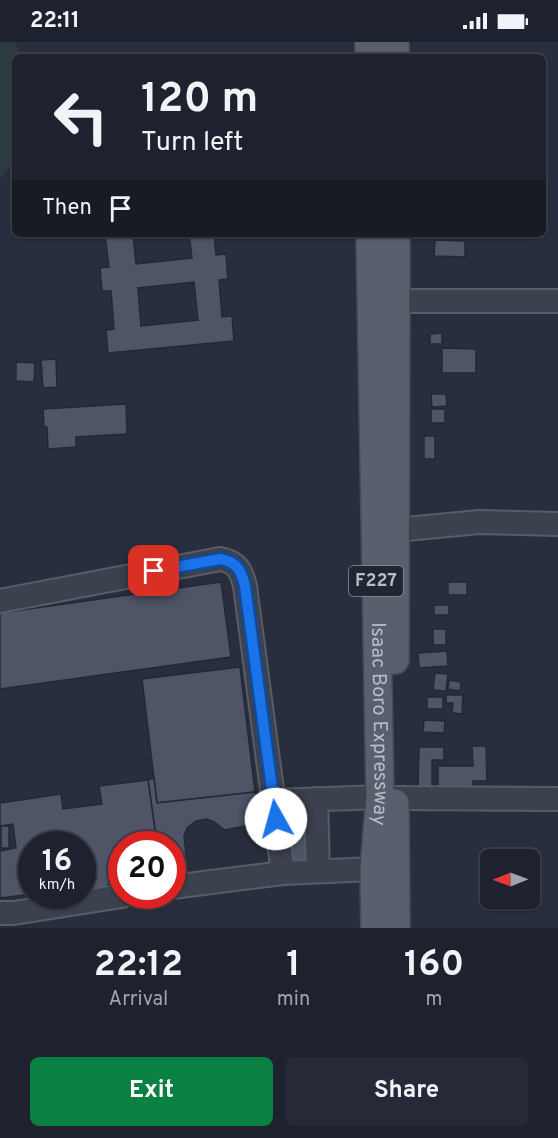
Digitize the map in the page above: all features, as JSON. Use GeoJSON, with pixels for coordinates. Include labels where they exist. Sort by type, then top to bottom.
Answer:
{"type":"FeatureCollection","features":[{"type":"Feature","properties":{"kind":"main road","name":"Isaac Boro Expressway"},"geometry":{"type":"LineString","coordinates":[[370,237],[387,797],[396,928]]}},
{"type":"Feature","properties":{"kind":"main road","name":"Isaac Boro Expressway"},"geometry":{"type":"LineString","coordinates":[[375,928],[374,869],[387,797],[396,530],[396,237]]}},
{"type":"Feature","properties":{"kind":"street"},"geometry":{"type":"LineString","coordinates":[[396,301],[558,302]]}},
{"type":"Feature","properties":{"kind":"street"},"geometry":{"type":"LineString","coordinates":[[396,530],[479,522],[558,524]]}},
{"type":"Feature","properties":{"kind":"street"},"geometry":{"type":"LineString","coordinates":[[0,601],[220,559],[230,560],[240,569],[245,586],[269,805],[283,873]]}},
{"type":"Feature","properties":{"kind":"street"},"geometry":{"type":"LineString","coordinates":[[269,805],[316,799],[387,797],[558,799]]}},
{"type":"Feature","properties":{"kind":"street"},"geometry":{"type":"LineString","coordinates":[[316,799],[318,871]]}},
{"type":"Feature","properties":{"kind":"street"},"geometry":{"type":"LineString","coordinates":[[186,886],[283,873],[374,869]]}},
{"type":"Feature","properties":{"kind":"street"},"geometry":{"type":"LineString","coordinates":[[0,913],[14,913],[108,898]]}},
{"type":"Feature","properties":{"kind":"shaded area"},"geometry":{"type":"Polygon","coordinates":[[[0,42],[16,42],[18,54],[12,54],[12,164],[0,179],[0,42]]]}},
{"type":"Feature","properties":{"kind":"building"},"geometry":{"type":"Polygon","coordinates":[[[105,237],[133,237],[136,264],[192,258],[189,237],[214,237],[216,255],[226,254],[228,279],[219,280],[222,317],[232,316],[234,341],[108,353],[106,330],[114,329],[111,291],[102,291],[100,268],[109,267],[105,237]],[[194,282],[138,288],[141,326],[198,320],[194,282]]]}},
{"type":"Feature","properties":{"kind":"building"},"geometry":{"type":"Polygon","coordinates":[[[435,240],[465,241],[465,257],[434,256],[435,240]]]}},
{"type":"Feature","properties":{"kind":"building"},"geometry":{"type":"Polygon","coordinates":[[[442,333],[442,344],[430,344],[430,334],[442,333]]]}},
{"type":"Feature","properties":{"kind":"building"},"geometry":{"type":"Polygon","coordinates":[[[442,348],[476,349],[476,373],[442,373],[442,348]]]}},
{"type":"Feature","properties":{"kind":"building"},"geometry":{"type":"Polygon","coordinates":[[[56,359],[57,387],[43,388],[41,360],[56,359]]]}},
{"type":"Feature","properties":{"kind":"building"},"geometry":{"type":"Polygon","coordinates":[[[16,362],[35,363],[34,382],[16,381],[16,362]]]}},
{"type":"Feature","properties":{"kind":"building"},"geometry":{"type":"Polygon","coordinates":[[[431,394],[446,394],[447,406],[432,407],[431,394]]]}},
{"type":"Feature","properties":{"kind":"building"},"geometry":{"type":"Polygon","coordinates":[[[126,404],[127,434],[76,437],[76,447],[48,449],[43,409],[126,404]]]}},
{"type":"Feature","properties":{"kind":"building"},"geometry":{"type":"Polygon","coordinates":[[[431,409],[445,409],[445,423],[431,423],[431,409]]]}},
{"type":"Feature","properties":{"kind":"building"},"geometry":{"type":"Polygon","coordinates":[[[424,436],[435,436],[435,459],[424,459],[424,436]]]}},
{"type":"Feature","properties":{"kind":"building"},"geometry":{"type":"Polygon","coordinates":[[[221,582],[231,657],[0,689],[0,613],[221,582]]]}},
{"type":"Feature","properties":{"kind":"building"},"geometry":{"type":"Polygon","coordinates":[[[448,582],[467,582],[467,595],[448,595],[448,582]]]}},
{"type":"Feature","properties":{"kind":"building"},"geometry":{"type":"Polygon","coordinates":[[[434,605],[449,605],[449,615],[434,615],[434,605]]]}},
{"type":"Feature","properties":{"kind":"building"},"geometry":{"type":"Polygon","coordinates":[[[433,629],[446,629],[446,645],[433,645],[433,629]]]}},
{"type":"Feature","properties":{"kind":"building"},"geometry":{"type":"Polygon","coordinates":[[[447,651],[448,666],[419,668],[418,653],[447,651]]]}},
{"type":"Feature","properties":{"kind":"building"},"geometry":{"type":"Polygon","coordinates":[[[240,667],[255,792],[157,803],[142,679],[240,667]]]}},
{"type":"Feature","properties":{"kind":"building"},"geometry":{"type":"Polygon","coordinates":[[[435,673],[448,674],[446,691],[433,690],[435,673]]]}},
{"type":"Feature","properties":{"kind":"building"},"geometry":{"type":"Polygon","coordinates":[[[449,680],[461,682],[460,691],[448,689],[449,680]]]}},
{"type":"Feature","properties":{"kind":"building"},"geometry":{"type":"Polygon","coordinates":[[[446,695],[463,695],[462,714],[452,713],[453,703],[446,703],[446,695]]]}},
{"type":"Feature","properties":{"kind":"building"},"geometry":{"type":"Polygon","coordinates":[[[427,697],[443,697],[443,709],[427,709],[427,697]]]}},
{"type":"Feature","properties":{"kind":"building"},"geometry":{"type":"Polygon","coordinates":[[[424,720],[445,721],[444,733],[423,732],[424,720]]]}},
{"type":"Feature","properties":{"kind":"building"},"geometry":{"type":"Polygon","coordinates":[[[472,746],[486,746],[487,781],[473,781],[473,787],[438,788],[438,766],[473,766],[472,746]]]}},
{"type":"Feature","properties":{"kind":"building"},"geometry":{"type":"Polygon","coordinates":[[[419,747],[444,747],[444,760],[432,760],[432,791],[418,790],[419,747]]]}},
{"type":"Feature","properties":{"kind":"building"},"geometry":{"type":"Polygon","coordinates":[[[154,778],[157,803],[255,792],[263,809],[250,825],[225,830],[207,819],[196,821],[186,831],[155,831],[148,780],[154,778]]]}},
{"type":"Feature","properties":{"kind":"building"},"geometry":{"type":"Polygon","coordinates":[[[148,780],[155,831],[108,831],[108,892],[96,893],[96,831],[18,831],[18,896],[0,898],[0,851],[16,848],[13,824],[0,826],[0,803],[61,794],[63,809],[102,804],[99,786],[148,780]]]}},
{"type":"Feature","properties":{"kind":"building"},"geometry":{"type":"Polygon","coordinates":[[[311,818],[313,861],[289,862],[286,819],[311,818]]]}},
{"type":"Feature","properties":{"kind":"building"},"geometry":{"type":"Polygon","coordinates":[[[1,826],[9,826],[9,848],[1,848],[1,826]]]}},
{"type":"Feature","properties":{"kind":"route"},"geometry":{"type":"LineString","coordinates":[[154,571],[220,559],[230,560],[240,569],[245,586],[276,819]]}}]}
